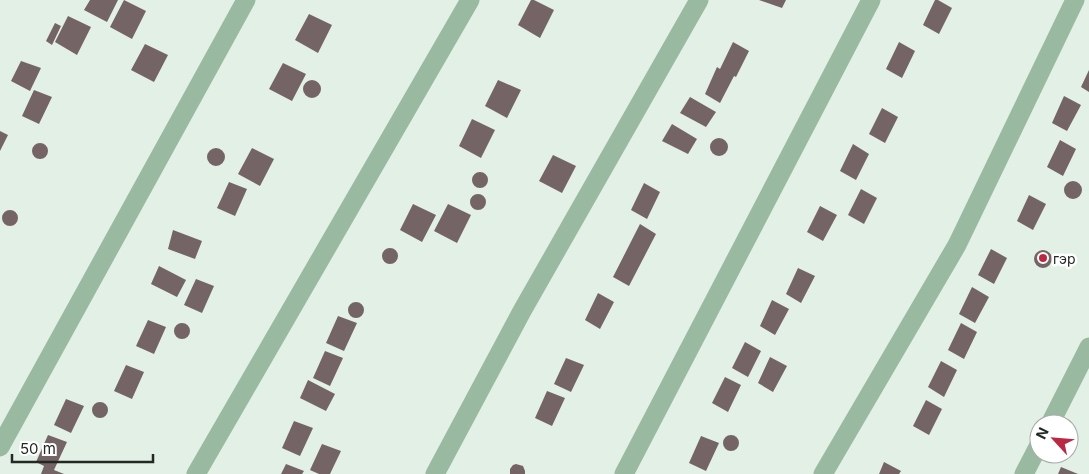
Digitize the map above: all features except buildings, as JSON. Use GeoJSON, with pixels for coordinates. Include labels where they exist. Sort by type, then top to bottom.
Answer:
{"type":"FeatureCollection","features":[{"type":"Feature","properties":{"kind":"street"},"geometry":{"type":"LineString","coordinates":[[0,447],[246,0]]}},
{"type":"Feature","properties":{"kind":"street"},"geometry":{"type":"LineString","coordinates":[[196,474],[470,0]]}},
{"type":"Feature","properties":{"kind":"street"},"geometry":{"type":"LineString","coordinates":[[435,474],[527,303],[699,0]]}},
{"type":"Feature","properties":{"kind":"street"},"geometry":{"type":"LineString","coordinates":[[624,474],[871,0]]}},
{"type":"Feature","properties":{"kind":"street"},"geometry":{"type":"LineString","coordinates":[[823,474],[957,245],[1075,0]]}},
{"type":"Feature","properties":{"kind":"street"},"geometry":{"type":"LineString","coordinates":[[1055,414],[1089,347]]}},
{"type":"Feature","properties":{"kind":"place","name":"гэр"},"geometry":{"type":"Point","coordinates":[1043,258]}}]}
